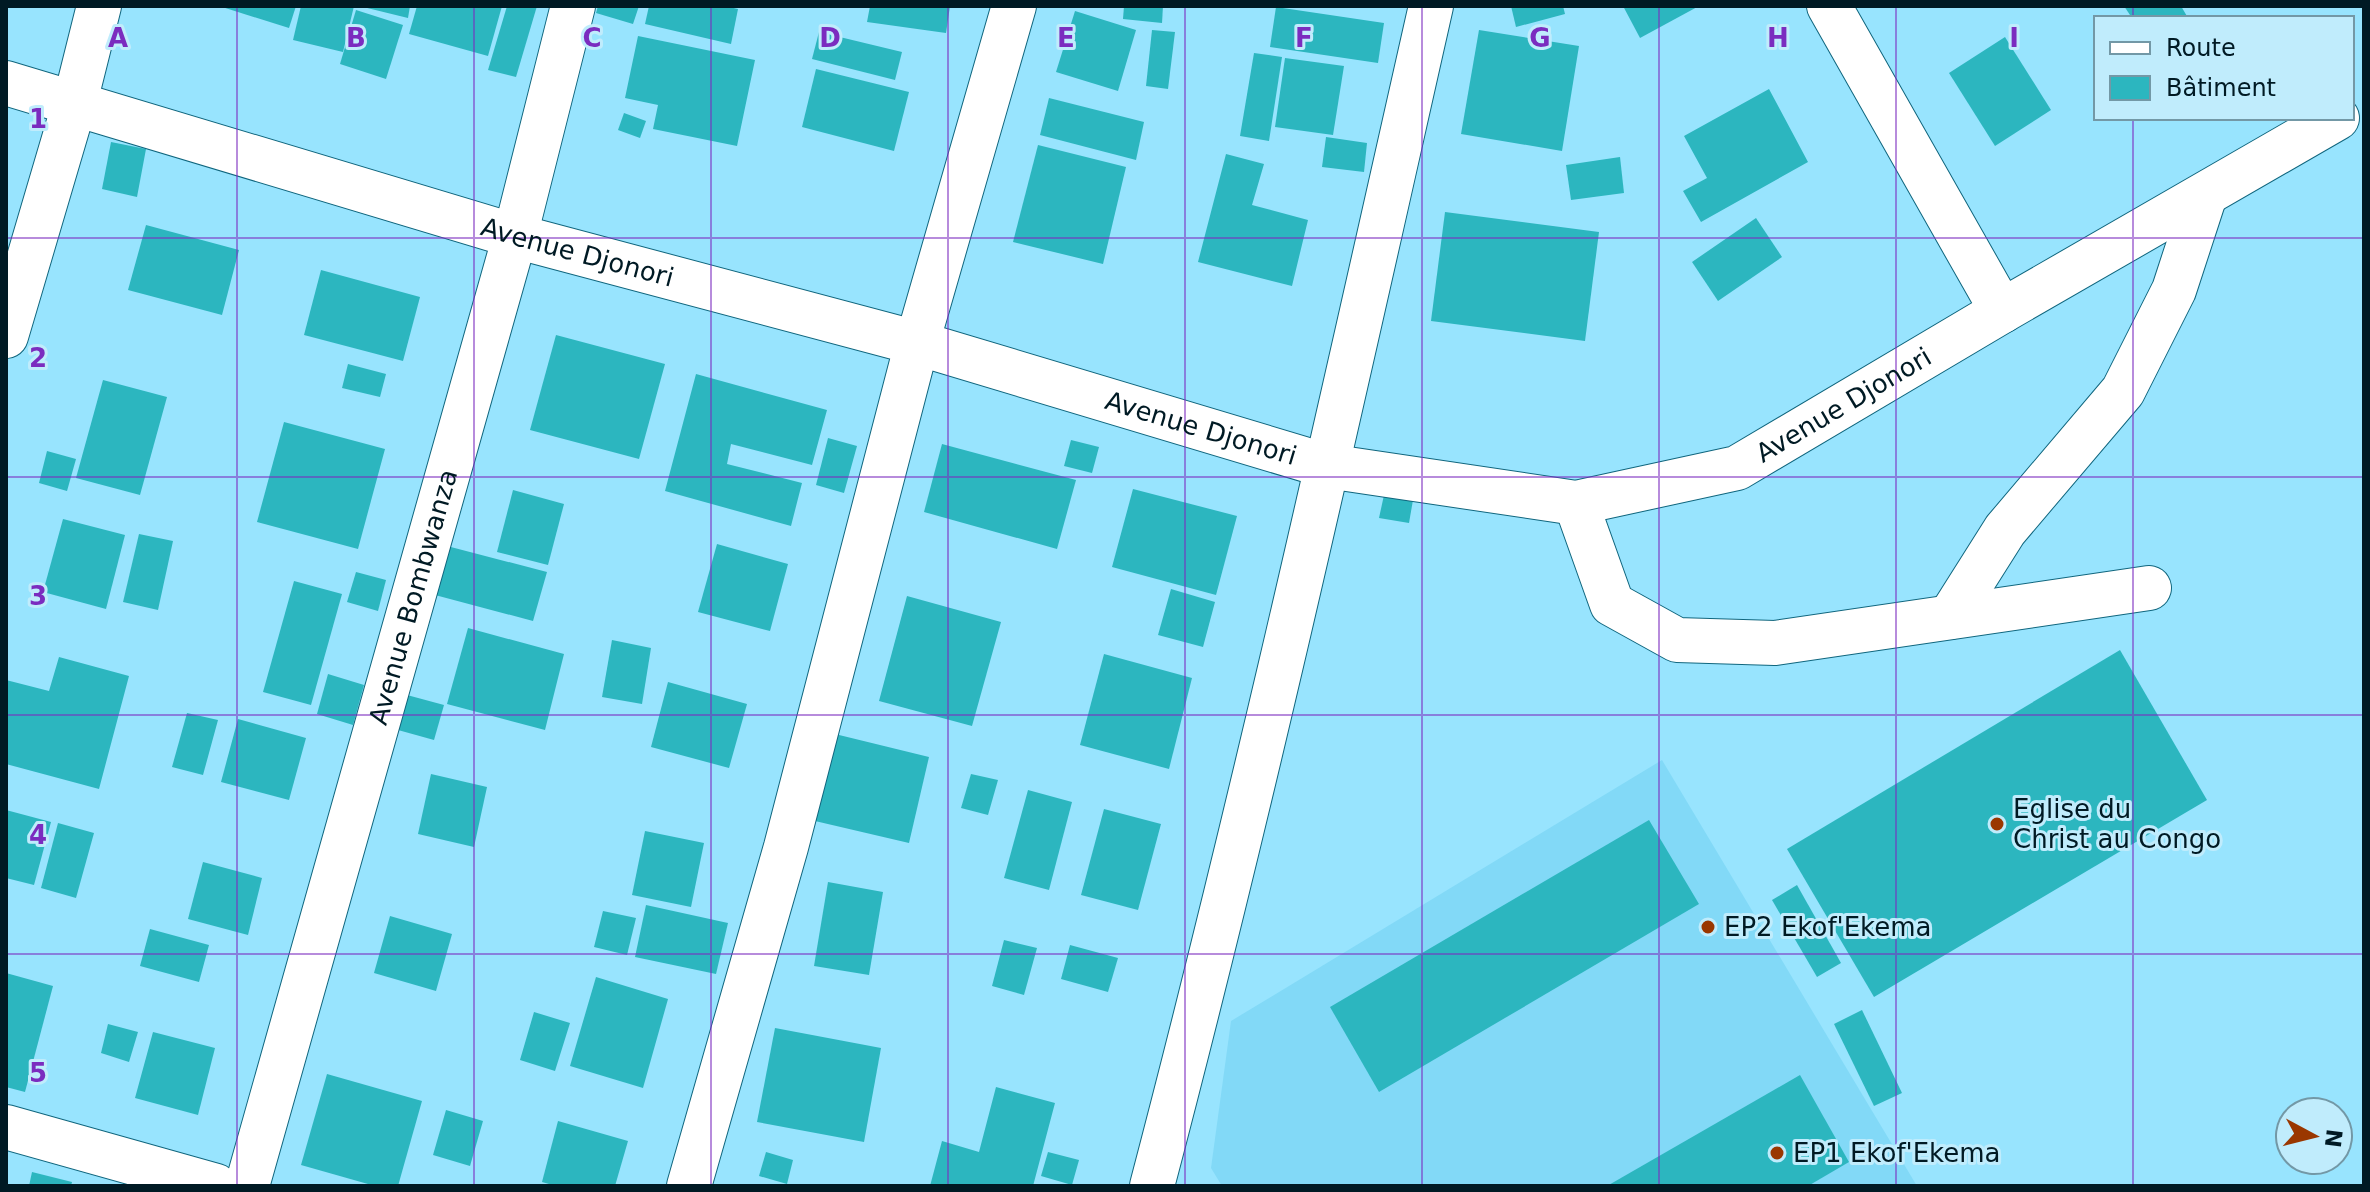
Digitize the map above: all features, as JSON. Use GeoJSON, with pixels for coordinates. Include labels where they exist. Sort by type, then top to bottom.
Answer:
{"type":"FeatureCollection","features":[{"type":"Feature","properties":{"kind":"street"},"geometry":{"type":"LineString","coordinates":[[6,336],[75,102],[99,6]]}},
{"type":"Feature","properties":{"kind":"street","name":"Avenue Bombwanza"},"geometry":{"type":"LineString","coordinates":[[247,1186],[515,236],[573,6]]}},
{"type":"Feature","properties":{"kind":"street"},"geometry":{"type":"LineString","coordinates":[[689,1186],[786,847],[917,343],[1014,6]]}},
{"type":"Feature","properties":{"kind":"street"},"geometry":{"type":"LineString","coordinates":[[1152,1186],[1211,964],[1431,6]]}},
{"type":"Feature","properties":{"kind":"street"},"geometry":{"type":"LineString","coordinates":[[1829,6],[2002,311]]}},
{"type":"Feature","properties":{"kind":"street","name":"Avenue Djonori"},"geometry":{"type":"LineString","coordinates":[[6,83],[515,236],[917,343],[1327,466],[1576,503],[1737,468],[2334,120]]}},
{"type":"Feature","properties":{"kind":"street"},"geometry":{"type":"LineString","coordinates":[[1950,617],[2005,530],[2123,391],[2174,290],[2205,195]]}},
{"type":"Feature","properties":{"kind":"street"},"geometry":{"type":"LineString","coordinates":[[1576,503],[1612,604],[1677,640],[1775,643],[2149,588]]}},
{"type":"Feature","properties":{"kind":"street"},"geometry":{"type":"LineString","coordinates":[[6,1127],[216,1186]]}},
{"type":"Feature","properties":{"kind":"shaded area"},"geometry":{"type":"Polygon","coordinates":[[[1662,760],[1917,1186],[1222,1186],[1211,1168],[1231,1021],[1662,760]]]}},
{"type":"Feature","properties":{"kind":"building"},"geometry":{"type":"Polygon","coordinates":[[[219,6],[296,6],[289,28],[219,6]]]}},
{"type":"Feature","properties":{"kind":"building"},"geometry":{"type":"Polygon","coordinates":[[[301,6],[354,6],[343,52],[293,40],[301,6]]]}},
{"type":"Feature","properties":{"kind":"building"},"geometry":{"type":"Polygon","coordinates":[[[359,6],[410,6],[408,18],[359,6]]]}},
{"type":"Feature","properties":{"kind":"building"},"geometry":{"type":"Polygon","coordinates":[[[417,6],[502,6],[488,56],[409,34],[417,6]]]}},
{"type":"Feature","properties":{"kind":"building"},"geometry":{"type":"Polygon","coordinates":[[[507,6],[537,6],[516,77],[488,70],[507,6]]]}},
{"type":"Feature","properties":{"kind":"building"},"geometry":{"type":"Polygon","coordinates":[[[598,6],[639,6],[633,24],[596,13],[598,6]]]}},
{"type":"Feature","properties":{"kind":"building"},"geometry":{"type":"Polygon","coordinates":[[[649,6],[725,6],[738,9],[731,44],[645,24],[649,6]]]}},
{"type":"Feature","properties":{"kind":"building"},"geometry":{"type":"Polygon","coordinates":[[[870,6],[950,6],[946,33],[867,22],[870,6]]]}},
{"type":"Feature","properties":{"kind":"building"},"geometry":{"type":"Polygon","coordinates":[[[1124,6],[1163,6],[1162,23],[1123,19],[1124,6]]]}},
{"type":"Feature","properties":{"kind":"building"},"geometry":{"type":"Polygon","coordinates":[[[1511,6],[1563,6],[1565,14],[1516,27],[1511,6]]]}},
{"type":"Feature","properties":{"kind":"building"},"geometry":{"type":"Polygon","coordinates":[[[1623,6],[1699,6],[1640,38],[1623,6]]]}},
{"type":"Feature","properties":{"kind":"building"},"geometry":{"type":"Polygon","coordinates":[[[2124,6],[2181,6],[2187,16],[2131,16],[2124,6]]]}},
{"type":"Feature","properties":{"kind":"building"},"geometry":{"type":"Polygon","coordinates":[[[1276,7],[1384,23],[1378,63],[1270,47],[1276,7]]]}},
{"type":"Feature","properties":{"kind":"building"},"geometry":{"type":"Polygon","coordinates":[[[356,10],[403,25],[386,79],[340,64],[356,10]]]}},
{"type":"Feature","properties":{"kind":"building"},"geometry":{"type":"Polygon","coordinates":[[[1075,11],[1136,30],[1118,91],[1056,72],[1075,11]]]}},
{"type":"Feature","properties":{"kind":"building"},"geometry":{"type":"Polygon","coordinates":[[[1152,30],[1175,32],[1168,89],[1146,86],[1152,30]]]}},
{"type":"Feature","properties":{"kind":"building"},"geometry":{"type":"Polygon","coordinates":[[[1479,30],[1579,46],[1562,151],[1461,134],[1479,30]]]}},
{"type":"Feature","properties":{"kind":"building"},"geometry":{"type":"Polygon","coordinates":[[[819,32],[902,52],[895,80],[812,59],[819,32]]]}},
{"type":"Feature","properties":{"kind":"building"},"geometry":{"type":"Polygon","coordinates":[[[638,36],[755,60],[737,146],[653,129],[658,105],[625,98],[638,36]]]}},
{"type":"Feature","properties":{"kind":"building"},"geometry":{"type":"Polygon","coordinates":[[[2005,37],[2051,110],[1995,146],[1949,73],[2005,37]]]}},
{"type":"Feature","properties":{"kind":"building"},"geometry":{"type":"Polygon","coordinates":[[[1254,53],[1282,57],[1269,141],[1240,136],[1254,53]]]}},
{"type":"Feature","properties":{"kind":"building"},"geometry":{"type":"Polygon","coordinates":[[[1285,58],[1344,66],[1333,135],[1275,127],[1285,58]]]}},
{"type":"Feature","properties":{"kind":"building"},"geometry":{"type":"Polygon","coordinates":[[[816,69],[909,92],[894,151],[802,127],[816,69]]]}},
{"type":"Feature","properties":{"kind":"building"},"geometry":{"type":"Polygon","coordinates":[[[1769,89],[1808,162],[1701,222],[1683,191],[1707,178],[1684,136],[1769,89]]]}},
{"type":"Feature","properties":{"kind":"building"},"geometry":{"type":"Polygon","coordinates":[[[1049,98],[1144,122],[1136,160],[1040,135],[1049,98]]]}},
{"type":"Feature","properties":{"kind":"building"},"geometry":{"type":"Polygon","coordinates":[[[624,113],[646,121],[640,138],[618,130],[624,113]]]}},
{"type":"Feature","properties":{"kind":"building"},"geometry":{"type":"Polygon","coordinates":[[[1326,137],[1367,143],[1364,172],[1322,167],[1326,137]]]}},
{"type":"Feature","properties":{"kind":"building"},"geometry":{"type":"Polygon","coordinates":[[[111,142],[146,149],[137,197],[102,189],[111,142]]]}},
{"type":"Feature","properties":{"kind":"building"},"geometry":{"type":"Polygon","coordinates":[[[1038,145],[1126,167],[1103,264],[1013,242],[1038,145]]]}},
{"type":"Feature","properties":{"kind":"building"},"geometry":{"type":"Polygon","coordinates":[[[1226,154],[1264,164],[1252,205],[1308,220],[1292,286],[1198,262],[1226,154]]]}},
{"type":"Feature","properties":{"kind":"building"},"geometry":{"type":"Polygon","coordinates":[[[1620,157],[1624,193],[1571,200],[1566,165],[1620,157]]]}},
{"type":"Feature","properties":{"kind":"building"},"geometry":{"type":"Polygon","coordinates":[[[1445,212],[1599,232],[1585,341],[1431,321],[1445,212]]]}},
{"type":"Feature","properties":{"kind":"building"},"geometry":{"type":"Polygon","coordinates":[[[1756,218],[1782,257],[1718,301],[1692,262],[1756,218]]]}},
{"type":"Feature","properties":{"kind":"building"},"geometry":{"type":"Polygon","coordinates":[[[146,225],[239,250],[222,315],[128,290],[146,225]]]}},
{"type":"Feature","properties":{"kind":"building"},"geometry":{"type":"Polygon","coordinates":[[[321,270],[420,297],[403,361],[304,335],[321,270]]]}},
{"type":"Feature","properties":{"kind":"building"},"geometry":{"type":"Polygon","coordinates":[[[556,335],[665,364],[639,459],[530,430],[556,335]]]}},
{"type":"Feature","properties":{"kind":"building"},"geometry":{"type":"Polygon","coordinates":[[[348,364],[386,374],[380,397],[342,388],[348,364]]]}},
{"type":"Feature","properties":{"kind":"building"},"geometry":{"type":"Polygon","coordinates":[[[696,374],[827,410],[812,465],[731,444],[727,464],[802,483],[791,526],[665,491],[696,374]]]}},
{"type":"Feature","properties":{"kind":"building"},"geometry":{"type":"Polygon","coordinates":[[[103,380],[167,397],[140,495],[76,478],[103,380]]]}},
{"type":"Feature","properties":{"kind":"building"},"geometry":{"type":"Polygon","coordinates":[[[284,422],[385,449],[358,549],[257,522],[284,422]]]}},
{"type":"Feature","properties":{"kind":"building"},"geometry":{"type":"Polygon","coordinates":[[[828,438],[857,446],[844,493],[816,485],[828,438]]]}},
{"type":"Feature","properties":{"kind":"building"},"geometry":{"type":"Polygon","coordinates":[[[1071,440],[1099,447],[1092,473],[1064,466],[1071,440]]]}},
{"type":"Feature","properties":{"kind":"building"},"geometry":{"type":"Polygon","coordinates":[[[942,444],[1076,480],[1057,549],[924,512],[942,444]]]}},
{"type":"Feature","properties":{"kind":"building"},"geometry":{"type":"Polygon","coordinates":[[[47,451],[76,459],[67,491],[39,483],[47,451]]]}},
{"type":"Feature","properties":{"kind":"building"},"geometry":{"type":"Polygon","coordinates":[[[1133,489],[1237,516],[1216,595],[1112,567],[1133,489]]]}},
{"type":"Feature","properties":{"kind":"building"},"geometry":{"type":"Polygon","coordinates":[[[513,490],[564,504],[548,565],[497,552],[513,490]]]}},
{"type":"Feature","properties":{"kind":"building"},"geometry":{"type":"Polygon","coordinates":[[[1384,495],[1413,500],[1409,523],[1379,518],[1384,495]]]}},
{"type":"Feature","properties":{"kind":"building"},"geometry":{"type":"Polygon","coordinates":[[[63,519],[125,535],[106,609],[43,592],[63,519]]]}},
{"type":"Feature","properties":{"kind":"building"},"geometry":{"type":"Polygon","coordinates":[[[139,534],[173,541],[158,610],[123,602],[139,534]]]}},
{"type":"Feature","properties":{"kind":"building"},"geometry":{"type":"Polygon","coordinates":[[[717,544],[788,564],[770,631],[698,612],[717,544]]]}},
{"type":"Feature","properties":{"kind":"building"},"geometry":{"type":"Polygon","coordinates":[[[447,546],[547,572],[533,621],[435,595],[447,546]]]}},
{"type":"Feature","properties":{"kind":"building"},"geometry":{"type":"Polygon","coordinates":[[[356,572],[386,580],[378,611],[347,602],[356,572]]]}},
{"type":"Feature","properties":{"kind":"building"},"geometry":{"type":"Polygon","coordinates":[[[294,581],[342,594],[311,705],[263,692],[294,581]]]}},
{"type":"Feature","properties":{"kind":"building"},"geometry":{"type":"Polygon","coordinates":[[[1171,589],[1215,602],[1203,647],[1158,635],[1171,589]]]}},
{"type":"Feature","properties":{"kind":"building"},"geometry":{"type":"Polygon","coordinates":[[[907,596],[1001,622],[972,726],[879,701],[907,596]]]}},
{"type":"Feature","properties":{"kind":"building"},"geometry":{"type":"Polygon","coordinates":[[[468,628],[564,654],[545,730],[447,704],[468,628]]]}},
{"type":"Feature","properties":{"kind":"building"},"geometry":{"type":"Polygon","coordinates":[[[612,640],[651,648],[642,704],[602,697],[612,640]]]}},
{"type":"Feature","properties":{"kind":"building","name":"Eglise du Christ au Congo"},"geometry":{"type":"Polygon","coordinates":[[[2120,650],[2207,800],[1874,997],[1787,849],[2120,650]]]}},
{"type":"Feature","properties":{"kind":"building"},"geometry":{"type":"Polygon","coordinates":[[[1104,654],[1192,678],[1169,769],[1080,745],[1104,654]]]}},
{"type":"Feature","properties":{"kind":"building"},"geometry":{"type":"Polygon","coordinates":[[[59,657],[129,676],[99,789],[6,764],[6,680],[49,691],[59,657]]]}},
{"type":"Feature","properties":{"kind":"building"},"geometry":{"type":"Polygon","coordinates":[[[328,674],[364,685],[353,725],[317,714],[328,674]]]}},
{"type":"Feature","properties":{"kind":"building"},"geometry":{"type":"Polygon","coordinates":[[[668,682],[747,704],[729,768],[651,747],[668,682]]]}},
{"type":"Feature","properties":{"kind":"building"},"geometry":{"type":"Polygon","coordinates":[[[407,695],[444,705],[434,740],[398,730],[407,695]]]}},
{"type":"Feature","properties":{"kind":"building"},"geometry":{"type":"Polygon","coordinates":[[[187,713],[218,720],[203,775],[172,767],[187,713]]]}},
{"type":"Feature","properties":{"kind":"building"},"geometry":{"type":"Polygon","coordinates":[[[238,719],[306,738],[289,800],[221,782],[238,719]]]}},
{"type":"Feature","properties":{"kind":"building"},"geometry":{"type":"Polygon","coordinates":[[[835,734],[929,757],[909,843],[815,821],[835,734]]]}},
{"type":"Feature","properties":{"kind":"building"},"geometry":{"type":"Polygon","coordinates":[[[431,774],[487,787],[474,847],[418,834],[431,774]]]}},
{"type":"Feature","properties":{"kind":"building"},"geometry":{"type":"Polygon","coordinates":[[[971,774],[998,780],[988,815],[961,808],[971,774]]]}},
{"type":"Feature","properties":{"kind":"building"},"geometry":{"type":"Polygon","coordinates":[[[1028,790],[1072,802],[1049,890],[1004,878],[1028,790]]]}},
{"type":"Feature","properties":{"kind":"building"},"geometry":{"type":"Polygon","coordinates":[[[1104,809],[1161,824],[1138,910],[1081,895],[1104,809]]]}},
{"type":"Feature","properties":{"kind":"building"},"geometry":{"type":"Polygon","coordinates":[[[6,810],[51,822],[34,885],[6,878],[6,810]]]}},
{"type":"Feature","properties":{"kind":"building"},"geometry":{"type":"Polygon","coordinates":[[[1649,820],[1699,904],[1379,1092],[1330,1007],[1649,820]]]}},
{"type":"Feature","properties":{"kind":"building"},"geometry":{"type":"Polygon","coordinates":[[[58,823],[94,833],[76,898],[41,888],[58,823]]]}},
{"type":"Feature","properties":{"kind":"building"},"geometry":{"type":"Polygon","coordinates":[[[645,831],[704,843],[691,907],[632,895],[645,831]]]}},
{"type":"Feature","properties":{"kind":"building"},"geometry":{"type":"Polygon","coordinates":[[[203,862],[262,878],[248,935],[188,919],[203,862]]]}},
{"type":"Feature","properties":{"kind":"building"},"geometry":{"type":"Polygon","coordinates":[[[828,882],[883,892],[869,975],[814,966],[828,882]]]}},
{"type":"Feature","properties":{"kind":"building"},"geometry":{"type":"Polygon","coordinates":[[[1797,885],[1841,963],[1817,977],[1772,900],[1797,885]]]}},
{"type":"Feature","properties":{"kind":"building"},"geometry":{"type":"Polygon","coordinates":[[[646,905],[728,923],[716,974],[635,957],[646,905]]]}},
{"type":"Feature","properties":{"kind":"building"},"geometry":{"type":"Polygon","coordinates":[[[603,911],[636,918],[627,955],[594,947],[603,911]]]}},
{"type":"Feature","properties":{"kind":"building"},"geometry":{"type":"Polygon","coordinates":[[[390,916],[452,934],[436,991],[374,973],[390,916]]]}},
{"type":"Feature","properties":{"kind":"building"},"geometry":{"type":"Polygon","coordinates":[[[150,929],[209,945],[199,982],[140,966],[150,929]]]}},
{"type":"Feature","properties":{"kind":"building"},"geometry":{"type":"Polygon","coordinates":[[[1004,940],[1037,948],[1024,995],[992,986],[1004,940]]]}},
{"type":"Feature","properties":{"kind":"building"},"geometry":{"type":"Polygon","coordinates":[[[1070,945],[1118,958],[1108,992],[1061,979],[1070,945]]]}},
{"type":"Feature","properties":{"kind":"building"},"geometry":{"type":"Polygon","coordinates":[[[6,973],[53,986],[25,1092],[6,1087],[6,973]]]}},
{"type":"Feature","properties":{"kind":"building"},"geometry":{"type":"Polygon","coordinates":[[[596,977],[668,999],[643,1088],[570,1066],[596,977]]]}},
{"type":"Feature","properties":{"kind":"building"},"geometry":{"type":"Polygon","coordinates":[[[1862,1010],[1902,1093],[1874,1106],[1834,1024],[1862,1010]]]}},
{"type":"Feature","properties":{"kind":"building"},"geometry":{"type":"Polygon","coordinates":[[[534,1012],[570,1023],[555,1071],[520,1060],[534,1012]]]}},
{"type":"Feature","properties":{"kind":"building"},"geometry":{"type":"Polygon","coordinates":[[[108,1024],[138,1032],[129,1062],[101,1053],[108,1024]]]}},
{"type":"Feature","properties":{"kind":"building"},"geometry":{"type":"Polygon","coordinates":[[[775,1028],[881,1048],[864,1142],[757,1122],[775,1028]]]}},
{"type":"Feature","properties":{"kind":"building"},"geometry":{"type":"Polygon","coordinates":[[[153,1032],[215,1048],[198,1115],[135,1098],[153,1032]]]}},
{"type":"Feature","properties":{"kind":"building"},"geometry":{"type":"Polygon","coordinates":[[[327,1074],[422,1101],[398,1186],[375,1186],[301,1165],[327,1074]]]}},
{"type":"Feature","properties":{"kind":"building"},"geometry":{"type":"Polygon","coordinates":[[[1800,1075],[1849,1162],[1808,1186],[1607,1186],[1800,1075]]]}},
{"type":"Feature","properties":{"kind":"building"},"geometry":{"type":"Polygon","coordinates":[[[996,1087],[1055,1103],[1033,1186],[930,1186],[942,1141],[979,1152],[996,1087]]]}},
{"type":"Feature","properties":{"kind":"building"},"geometry":{"type":"Polygon","coordinates":[[[446,1110],[483,1121],[470,1166],[433,1155],[446,1110]]]}},
{"type":"Feature","properties":{"kind":"building"},"geometry":{"type":"Polygon","coordinates":[[[558,1121],[628,1141],[615,1186],[556,1186],[542,1182],[558,1121]]]}},
{"type":"Feature","properties":{"kind":"building"},"geometry":{"type":"Polygon","coordinates":[[[766,1152],[793,1160],[787,1184],[759,1176],[766,1152]]]}},
{"type":"Feature","properties":{"kind":"building"},"geometry":{"type":"Polygon","coordinates":[[[1048,1152],[1079,1160],[1072,1185],[1041,1176],[1048,1152]]]}},
{"type":"Feature","properties":{"kind":"building"},"geometry":{"type":"Polygon","coordinates":[[[32,1172],[72,1182],[71,1186],[29,1186],[32,1172]]]}},
{"type":"Feature","properties":{"kind":"place","name":"Eglise du Christ au Congo"},"geometry":{"type":"Point","coordinates":[1997,824]}},
{"type":"Feature","properties":{"kind":"place","name":"EP2 Ekof'Ekema"},"geometry":{"type":"Point","coordinates":[1708,927]}},
{"type":"Feature","properties":{"kind":"place","name":"EP1 Ekof'Ekema"},"geometry":{"type":"Point","coordinates":[1777,1153]}}]}
